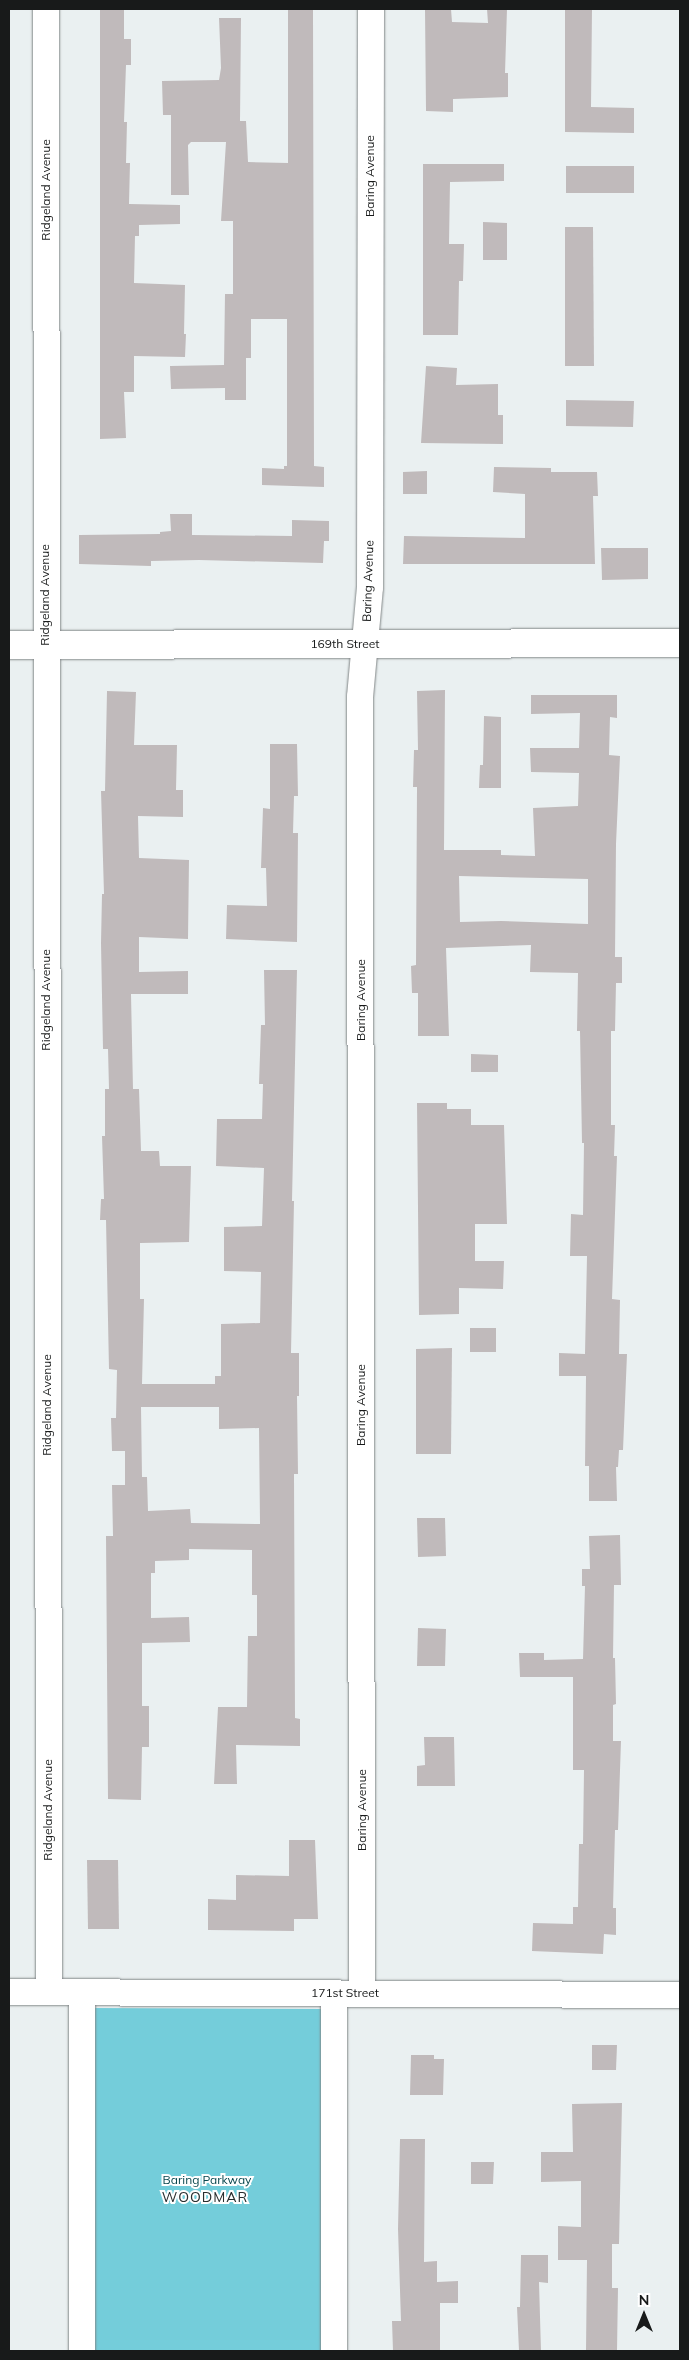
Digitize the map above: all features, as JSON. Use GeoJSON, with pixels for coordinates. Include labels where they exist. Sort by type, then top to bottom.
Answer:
{"type":"FeatureCollection","features":[{"type":"Feature","properties":{"kind":"street","name":"Ridgeland Avenue"},"geometry":{"type":"LineString","coordinates":[[46,9],[45,644],[49,1992]]}},
{"type":"Feature","properties":{"kind":"street","name":"Baring Avenue"},"geometry":{"type":"LineString","coordinates":[[362,1992],[360,697],[370,587],[371,9]]}},
{"type":"Feature","properties":{"kind":"street","name":"169th Street"},"geometry":{"type":"LineString","coordinates":[[9,645],[680,643]]}},
{"type":"Feature","properties":{"kind":"street","name":"171st Street"},"geometry":{"type":"LineString","coordinates":[[9,1992],[362,1992],[680,1995]]}},
{"type":"Feature","properties":{"kind":"street"},"geometry":{"type":"LineString","coordinates":[[82,1992],[82,2351]]}},
{"type":"Feature","properties":{"kind":"street"},"geometry":{"type":"LineString","coordinates":[[334,1993],[334,2351]]}},
{"type":"Feature","properties":{"kind":"green space","name":"Baring Parkway"},"geometry":{"type":"Polygon","coordinates":[[[90,2008],[324,2009],[324,2351],[91,2351],[90,2008]]]}},
{"type":"Feature","properties":{"kind":"building"},"geometry":{"type":"Polygon","coordinates":[[[100,9],[124,9],[124,39],[131,39],[131,65],[126,65],[124,122],[127,122],[126,163],[130,163],[129,204],[180,205],[180,224],[139,225],[139,236],[135,236],[134,283],[185,285],[184,334],[186,334],[185,357],[134,356],[134,392],[124,392],[126,438],[100,439],[100,9]]]}},
{"type":"Feature","properties":{"kind":"building"},"geometry":{"type":"Polygon","coordinates":[[[288,9],[313,9],[314,466],[324,467],[324,487],[262,485],[262,468],[284,469],[284,466],[287,466],[287,319],[251,319],[251,358],[246,358],[246,400],[225,400],[225,388],[171,389],[170,366],[224,365],[225,294],[233,294],[233,221],[221,221],[226,142],[191,142],[188,145],[189,195],[171,195],[171,115],[163,115],[162,81],[219,80],[221,68],[219,18],[241,18],[240,121],[246,121],[248,162],[288,163],[288,9]]]}},
{"type":"Feature","properties":{"kind":"building"},"geometry":{"type":"Polygon","coordinates":[[[425,9],[451,9],[452,22],[488,23],[487,9],[507,9],[505,73],[508,73],[508,97],[453,99],[453,112],[426,111],[425,9]]]}},
{"type":"Feature","properties":{"kind":"building"},"geometry":{"type":"Polygon","coordinates":[[[565,9],[592,9],[591,107],[634,108],[634,133],[565,132],[565,9]]]}},
{"type":"Feature","properties":{"kind":"building"},"geometry":{"type":"Polygon","coordinates":[[[423,164],[504,164],[504,181],[450,182],[449,244],[464,244],[463,281],[459,281],[458,335],[423,335],[423,164]]]}},
{"type":"Feature","properties":{"kind":"building"},"geometry":{"type":"Polygon","coordinates":[[[566,166],[634,166],[634,193],[566,193],[566,166]]]}},
{"type":"Feature","properties":{"kind":"building"},"geometry":{"type":"Polygon","coordinates":[[[483,222],[507,223],[507,260],[483,260],[483,222]]]}},
{"type":"Feature","properties":{"kind":"building"},"geometry":{"type":"Polygon","coordinates":[[[565,227],[593,227],[594,366],[565,366],[565,227]]]}},
{"type":"Feature","properties":{"kind":"building"},"geometry":{"type":"Polygon","coordinates":[[[426,366],[457,368],[456,385],[498,384],[498,415],[503,415],[503,444],[421,443],[426,366]]]}},
{"type":"Feature","properties":{"kind":"building"},"geometry":{"type":"Polygon","coordinates":[[[566,400],[634,401],[633,427],[566,426],[566,400]]]}},
{"type":"Feature","properties":{"kind":"building"},"geometry":{"type":"Polygon","coordinates":[[[494,467],[551,468],[551,472],[597,472],[598,496],[593,496],[595,564],[403,564],[404,536],[525,538],[525,494],[493,492],[494,467]]]}},
{"type":"Feature","properties":{"kind":"building"},"geometry":{"type":"Polygon","coordinates":[[[427,471],[427,494],[403,494],[403,472],[427,471]]]}},
{"type":"Feature","properties":{"kind":"building"},"geometry":{"type":"Polygon","coordinates":[[[170,514],[192,514],[192,535],[292,536],[292,520],[329,521],[329,541],[324,541],[323,563],[199,560],[151,561],[151,566],[79,564],[79,535],[160,534],[160,532],[171,531],[170,514]]]}},
{"type":"Feature","properties":{"kind":"building"},"geometry":{"type":"Polygon","coordinates":[[[601,548],[648,548],[648,579],[602,580],[601,548]]]}},
{"type":"Feature","properties":{"kind":"building"},"geometry":{"type":"Polygon","coordinates":[[[445,690],[444,850],[501,850],[501,855],[535,856],[533,808],[578,806],[579,773],[531,772],[530,748],[579,748],[580,713],[531,714],[531,695],[617,695],[617,718],[610,717],[609,755],[620,756],[616,844],[615,957],[622,957],[622,983],[616,983],[615,1031],[611,1031],[611,1125],[615,1125],[614,1156],[617,1156],[612,1299],[620,1300],[619,1354],[627,1354],[623,1450],[619,1450],[618,1467],[616,1467],[617,1501],[589,1501],[589,1466],[585,1466],[586,1376],[559,1376],[559,1353],[585,1354],[587,1256],[570,1256],[571,1214],[583,1215],[584,1143],[582,1143],[580,1031],[577,1031],[578,973],[530,972],[531,945],[446,948],[449,1036],[418,1036],[418,993],[412,993],[411,966],[416,965],[417,787],[413,787],[414,750],[418,750],[417,691],[445,690]],[[459,876],[460,922],[501,921],[588,924],[588,879],[459,876]]]}},
{"type":"Feature","properties":{"kind":"building"},"geometry":{"type":"Polygon","coordinates":[[[107,691],[136,692],[134,745],[177,745],[176,790],[183,790],[183,817],[138,816],[139,858],[189,860],[188,939],[139,937],[139,972],[188,971],[188,994],[131,994],[133,1089],[139,1089],[141,1151],[159,1151],[160,1166],[191,1166],[189,1242],[140,1243],[140,1299],[144,1299],[142,1384],[215,1384],[215,1376],[221,1376],[221,1324],[260,1323],[261,1272],[224,1271],[224,1227],[262,1226],[264,1168],[216,1166],[217,1119],[262,1119],[263,1084],[259,1084],[261,1025],[265,1025],[264,970],[297,970],[291,1353],[299,1353],[299,1396],[297,1396],[298,1474],[294,1474],[295,1718],[300,1719],[300,1746],[236,1745],[237,1784],[214,1784],[218,1707],[247,1707],[248,1636],[257,1636],[257,1595],[252,1595],[252,1550],[189,1549],[189,1560],[155,1561],[155,1573],[151,1573],[151,1618],[189,1617],[190,1642],[142,1643],[142,1706],[149,1706],[149,1747],[142,1747],[141,1800],[108,1799],[106,1536],[113,1536],[112,1485],[125,1485],[125,1451],[112,1451],[111,1418],[116,1418],[117,1370],[109,1369],[106,1220],[100,1220],[101,1199],[104,1199],[102,1136],[105,1136],[105,1089],[109,1089],[108,1049],[103,1049],[101,943],[102,894],[104,894],[101,791],[105,791],[107,691]],[[141,1407],[142,1477],[147,1477],[148,1511],[190,1509],[191,1523],[260,1524],[259,1428],[219,1429],[219,1407],[141,1407]]]}},
{"type":"Feature","properties":{"kind":"building"},"geometry":{"type":"Polygon","coordinates":[[[484,716],[501,717],[501,788],[479,788],[480,765],[483,765],[484,716]]]}},
{"type":"Feature","properties":{"kind":"building"},"geometry":{"type":"Polygon","coordinates":[[[270,744],[297,744],[298,796],[294,796],[293,833],[298,833],[297,942],[226,939],[227,905],[267,906],[266,868],[261,868],[263,808],[270,809],[270,744]]]}},
{"type":"Feature","properties":{"kind":"building"},"geometry":{"type":"Polygon","coordinates":[[[471,1054],[498,1055],[498,1072],[471,1072],[471,1054]]]}},
{"type":"Feature","properties":{"kind":"building"},"geometry":{"type":"Polygon","coordinates":[[[417,1103],[447,1103],[447,1109],[471,1109],[471,1125],[504,1125],[507,1224],[475,1224],[475,1261],[504,1261],[503,1289],[459,1288],[459,1314],[419,1315],[417,1103]]]}},
{"type":"Feature","properties":{"kind":"building"},"geometry":{"type":"Polygon","coordinates":[[[470,1328],[496,1328],[496,1352],[470,1352],[470,1328]]]}},
{"type":"Feature","properties":{"kind":"building"},"geometry":{"type":"Polygon","coordinates":[[[452,1348],[451,1454],[416,1454],[416,1349],[452,1348]]]}},
{"type":"Feature","properties":{"kind":"building"},"geometry":{"type":"Polygon","coordinates":[[[417,1518],[445,1518],[446,1556],[418,1557],[417,1518]]]}},
{"type":"Feature","properties":{"kind":"building"},"geometry":{"type":"Polygon","coordinates":[[[620,1535],[621,1585],[614,1585],[613,1658],[615,1658],[616,1704],[613,1705],[613,1741],[621,1741],[618,1830],[615,1830],[613,1908],[616,1908],[616,1935],[604,1934],[603,1954],[532,1951],[533,1923],[573,1924],[573,1907],[578,1907],[579,1844],[583,1844],[584,1770],[573,1770],[573,1677],[520,1677],[519,1653],[544,1653],[544,1660],[583,1659],[585,1586],[582,1586],[582,1569],[590,1569],[589,1536],[620,1535]]]}},
{"type":"Feature","properties":{"kind":"building"},"geometry":{"type":"Polygon","coordinates":[[[418,1628],[446,1629],[445,1666],[417,1666],[418,1628]]]}},
{"type":"Feature","properties":{"kind":"building"},"geometry":{"type":"Polygon","coordinates":[[[424,1737],[454,1737],[455,1786],[417,1786],[417,1766],[425,1765],[424,1737]]]}},
{"type":"Feature","properties":{"kind":"building"},"geometry":{"type":"Polygon","coordinates":[[[289,1840],[315,1840],[318,1919],[294,1919],[294,1931],[208,1930],[208,1899],[236,1900],[236,1875],[289,1876],[289,1840]]]}},
{"type":"Feature","properties":{"kind":"building"},"geometry":{"type":"Polygon","coordinates":[[[87,1860],[118,1860],[119,1929],[88,1929],[87,1860]]]}},
{"type":"Feature","properties":{"kind":"building"},"geometry":{"type":"Polygon","coordinates":[[[592,2045],[617,2045],[616,2070],[592,2070],[592,2045]]]}},
{"type":"Feature","properties":{"kind":"building"},"geometry":{"type":"Polygon","coordinates":[[[411,2055],[434,2055],[434,2059],[444,2059],[443,2095],[410,2095],[411,2055]]]}},
{"type":"Feature","properties":{"kind":"building"},"geometry":{"type":"Polygon","coordinates":[[[622,2103],[619,2244],[612,2244],[612,2288],[618,2288],[617,2351],[586,2351],[587,2260],[558,2260],[558,2226],[581,2227],[581,2181],[541,2182],[541,2152],[573,2152],[572,2104],[622,2103]]]}},
{"type":"Feature","properties":{"kind":"building"},"geometry":{"type":"Polygon","coordinates":[[[400,2139],[425,2139],[424,2262],[437,2261],[437,2282],[458,2281],[458,2303],[440,2303],[440,2351],[393,2351],[392,2321],[401,2321],[398,2229],[400,2139]]]}},
{"type":"Feature","properties":{"kind":"building"},"geometry":{"type":"Polygon","coordinates":[[[471,2162],[494,2162],[493,2184],[471,2184],[471,2162]]]}},
{"type":"Feature","properties":{"kind":"building"},"geometry":{"type":"Polygon","coordinates":[[[521,2255],[548,2255],[548,2283],[539,2282],[541,2351],[519,2351],[517,2307],[520,2307],[521,2255]]]}},
{"type":"Feature","properties":{"kind":"district","name":"WOODMAR"},"geometry":{"type":"Point","coordinates":[205,2197]}}]}
